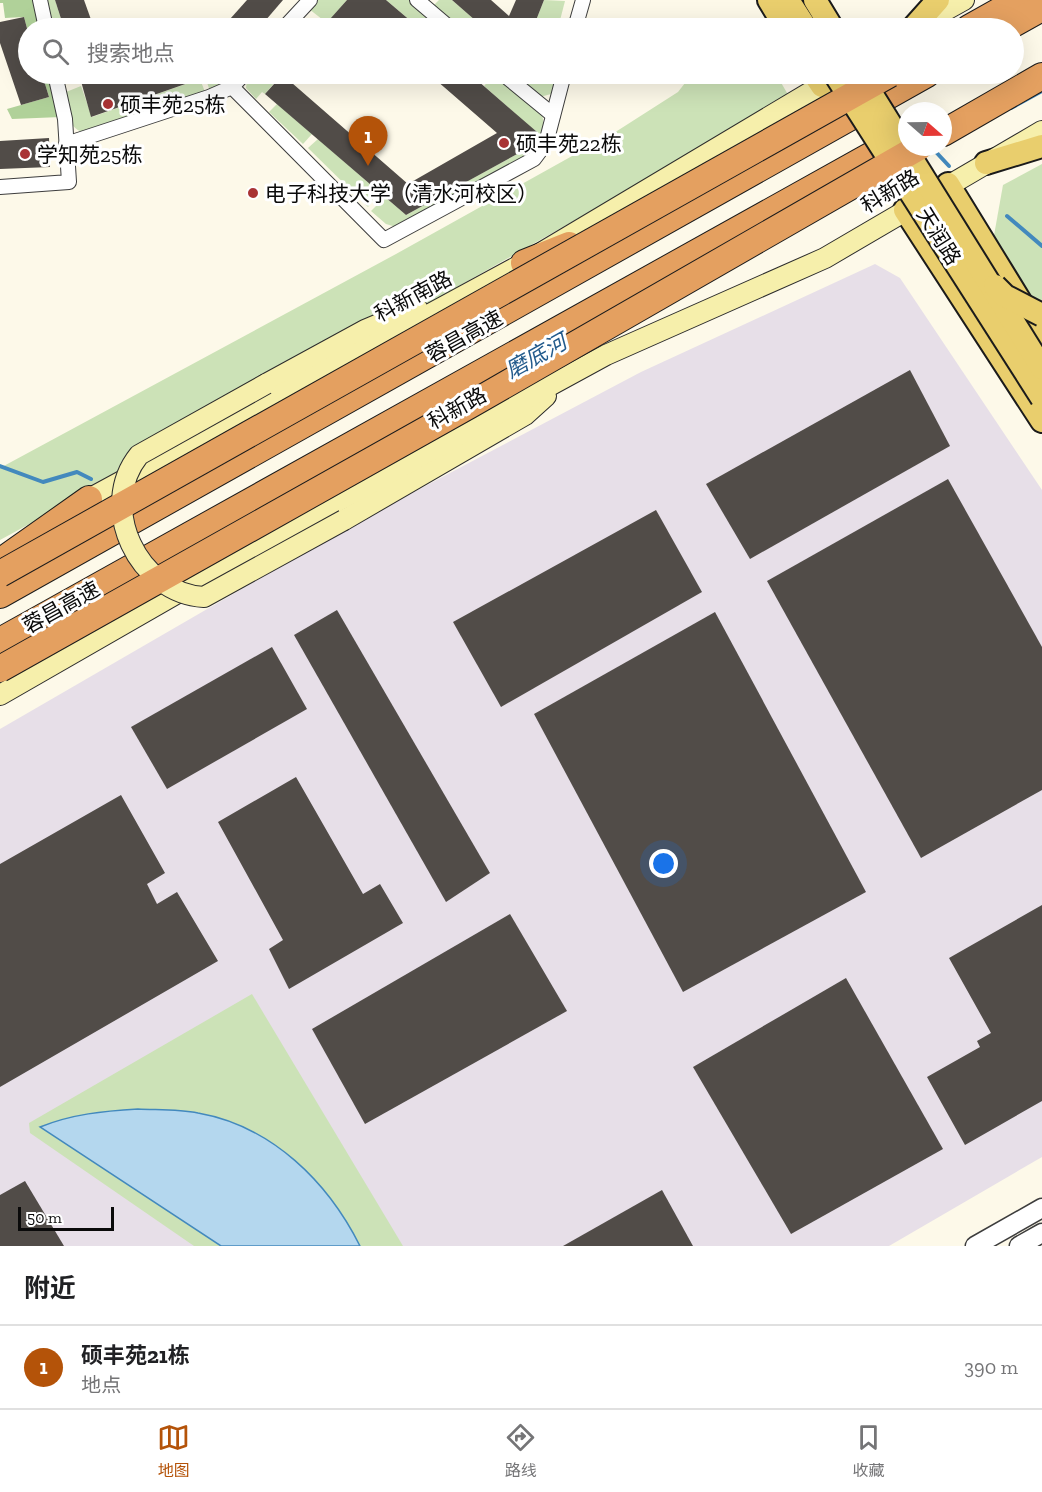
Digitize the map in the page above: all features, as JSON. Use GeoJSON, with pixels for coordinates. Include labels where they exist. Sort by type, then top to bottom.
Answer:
{"type":"FeatureCollection","features":[{"type":"Feature","properties":{"kind":"highway"},"geometry":{"type":"LineString","coordinates":[[987,18],[1019,0]]}},
{"type":"Feature","properties":{"kind":"highway"},"geometry":{"type":"LineString","coordinates":[[1024,18],[1042,8]]}},
{"type":"Feature","properties":{"kind":"highway"},"geometry":{"type":"LineString","coordinates":[[1024,68],[1042,58]]}},
{"type":"Feature","properties":{"kind":"highway"},"geometry":{"type":"LineString","coordinates":[[952,128],[1042,76]]}},
{"type":"Feature","properties":{"kind":"highway"},"geometry":{"type":"LineString","coordinates":[[0,574],[872,84]]}},
{"type":"Feature","properties":{"kind":"highway","name":"蓉昌高速"},"geometry":{"type":"LineString","coordinates":[[0,595],[909,84]]}},
{"type":"Feature","properties":{"kind":"highway"},"geometry":{"type":"LineString","coordinates":[[952,110],[997,84]]}},
{"type":"Feature","properties":{"kind":"highway","name":"蓉昌高速"},"geometry":{"type":"LineString","coordinates":[[0,641],[898,140]]}},
{"type":"Feature","properties":{"kind":"highway"},"geometry":{"type":"LineString","coordinates":[[0,669],[459,411],[903,156]]}},
{"type":"Feature","properties":{"kind":"highway"},"geometry":{"type":"LineString","coordinates":[[524,263],[777,159]]}},
{"type":"Feature","properties":{"kind":"highway"},"geometry":{"type":"LineString","coordinates":[[0,562],[88,499]]}},
{"type":"Feature","properties":{"kind":"main road"},"geometry":{"type":"LineString","coordinates":[[769,0],[780,18]]}},
{"type":"Feature","properties":{"kind":"main road"},"geometry":{"type":"LineString","coordinates":[[788,0],[800,18]]}},
{"type":"Feature","properties":{"kind":"main road"},"geometry":{"type":"LineString","coordinates":[[814,0],[826,18]]}},
{"type":"Feature","properties":{"kind":"main road"},"geometry":{"type":"LineString","coordinates":[[922,18],[938,0]]}},
{"type":"Feature","properties":{"kind":"main road"},"geometry":{"type":"LineString","coordinates":[[931,18],[964,0]]}},
{"type":"Feature","properties":{"kind":"main road","name":"科新南路"},"geometry":{"type":"LineString","coordinates":[[0,548],[524,263],[814,84]]}},
{"type":"Feature","properties":{"kind":"main road","name":"天润路"},"geometry":{"type":"LineString","coordinates":[[828,84],[1042,398]]}},
{"type":"Feature","properties":{"kind":"main road","name":"天润路"},"geometry":{"type":"LineString","coordinates":[[865,84],[1042,368]]}},
{"type":"Feature","properties":{"kind":"main road","name":"科新路"},"geometry":{"type":"LineString","coordinates":[[0,695],[338,501],[567,376],[614,351],[825,258],[1042,131]]}},
{"type":"Feature","properties":{"kind":"main road"},"geometry":{"type":"LineString","coordinates":[[986,163],[1042,146]]}},
{"type":"Feature","properties":{"kind":"main road"},"geometry":{"type":"LineString","coordinates":[[948,184],[1042,338]]}},
{"type":"Feature","properties":{"kind":"main road"},"geometry":{"type":"LineString","coordinates":[[905,210],[1042,421]]}},
{"type":"Feature","properties":{"kind":"main road"},"geometry":{"type":"LineString","coordinates":[[524,263],[365,330],[139,455],[131,465],[125,484],[123,511],[129,541],[147,572],[162,584],[187,596],[204,597],[344,520],[525,415],[567,376]]}},
{"type":"Feature","properties":{"kind":"main road"},"geometry":{"type":"LineString","coordinates":[[983,275],[1005,296],[1042,315]]}},
{"type":"Feature","properties":{"kind":"street"},"geometry":{"type":"LineString","coordinates":[[40,0],[44,18]]}},
{"type":"Feature","properties":{"kind":"street"},"geometry":{"type":"LineString","coordinates":[[293,18],[310,0]]}},
{"type":"Feature","properties":{"kind":"street"},"geometry":{"type":"LineString","coordinates":[[417,0],[438,18]]}},
{"type":"Feature","properties":{"kind":"street"},"geometry":{"type":"LineString","coordinates":[[578,18],[583,0]]}},
{"type":"Feature","properties":{"kind":"street"},"geometry":{"type":"LineString","coordinates":[[0,187],[69,182],[65,118],[57,84]]}},
{"type":"Feature","properties":{"kind":"street"},"geometry":{"type":"LineString","coordinates":[[66,144],[209,98],[235,84]]}},
{"type":"Feature","properties":{"kind":"street"},"geometry":{"type":"LineString","coordinates":[[515,84],[553,115]]}},
{"type":"Feature","properties":{"kind":"street"},"geometry":{"type":"LineString","coordinates":[[232,87],[384,240],[534,159],[546,143],[561,84]]}},
{"type":"Feature","properties":{"kind":"street"},"geometry":{"type":"LineString","coordinates":[[975,1246],[1042,1208]]}},
{"type":"Feature","properties":{"kind":"street"},"geometry":{"type":"LineString","coordinates":[[1019,1246],[1042,1233]]}},
{"type":"Feature","properties":{"kind":"shaded area"},"geometry":{"type":"Polygon","coordinates":[[[875,264],[900,278],[1042,490],[1042,1157],[889,1246],[0,1246],[0,729],[359,521],[641,372],[875,264]]]}},
{"type":"Feature","properties":{"kind":"green space"},"geometry":{"type":"Polygon","coordinates":[[[0,0],[37,0],[41,18],[5,18],[3,3],[0,3],[0,0]]]}},
{"type":"Feature","properties":{"kind":"green space"},"geometry":{"type":"Polygon","coordinates":[[[45,0],[55,0],[61,18],[50,18],[45,0]]]}},
{"type":"Feature","properties":{"kind":"green space"},"geometry":{"type":"Polygon","coordinates":[[[317,0],[347,0],[331,18],[321,18],[309,9],[317,0]]]}},
{"type":"Feature","properties":{"kind":"green space"},"geometry":{"type":"Polygon","coordinates":[[[386,0],[410,0],[428,16],[426,18],[407,18],[386,0]]]}},
{"type":"Feature","properties":{"kind":"green space"},"geometry":{"type":"Polygon","coordinates":[[[439,0],[452,0],[473,18],[449,18],[434,5],[439,0]]]}},
{"type":"Feature","properties":{"kind":"green space"},"geometry":{"type":"Polygon","coordinates":[[[544,0],[565,1],[561,18],[537,18],[544,0]]]}},
{"type":"Feature","properties":{"kind":"green space"},"geometry":{"type":"Polygon","coordinates":[[[45,84],[55,84],[61,117],[12,119],[7,109],[49,97],[45,84]]]}},
{"type":"Feature","properties":{"kind":"green space"},"geometry":{"type":"Polygon","coordinates":[[[186,84],[202,84],[205,92],[83,132],[71,122],[66,92],[81,86],[92,117],[186,84]]]}},
{"type":"Feature","properties":{"kind":"green space"},"geometry":{"type":"Polygon","coordinates":[[[208,84],[225,84],[210,91],[208,84]]]}},
{"type":"Feature","properties":{"kind":"green space"},"geometry":{"type":"Polygon","coordinates":[[[246,84],[273,84],[265,94],[262,92],[256,99],[246,88],[246,84]]]}},
{"type":"Feature","properties":{"kind":"green space"},"geometry":{"type":"Polygon","coordinates":[[[486,84],[506,84],[542,115],[543,128],[539,140],[519,161],[467,188],[464,183],[519,153],[537,133],[484,86],[486,84]]]}},
{"type":"Feature","properties":{"kind":"green space"},"geometry":{"type":"Polygon","coordinates":[[[524,84],[554,84],[551,94],[540,97],[524,84]]]}},
{"type":"Feature","properties":{"kind":"green space"},"geometry":{"type":"Polygon","coordinates":[[[684,84],[782,84],[790,98],[297,378],[0,540],[0,468],[396,254],[617,131],[678,92],[684,84]]]}},
{"type":"Feature","properties":{"kind":"green space"},"geometry":{"type":"Polygon","coordinates":[[[277,104],[312,134],[303,144],[269,112],[277,104]]]}},
{"type":"Feature","properties":{"kind":"green space"},"geometry":{"type":"Polygon","coordinates":[[[318,139],[379,192],[368,207],[308,148],[318,139]]]}},
{"type":"Feature","properties":{"kind":"green space"},"geometry":{"type":"Polygon","coordinates":[[[1042,164],[1042,319],[993,241],[1003,185],[1042,164]]]}},
{"type":"Feature","properties":{"kind":"green space"},"geometry":{"type":"Polygon","coordinates":[[[457,187],[461,192],[396,227],[386,224],[371,211],[385,197],[406,215],[457,187]]]}},
{"type":"Feature","properties":{"kind":"green space"},"geometry":{"type":"Polygon","coordinates":[[[252,994],[403,1246],[194,1246],[30,1133],[29,1123],[252,994]]]}},
{"type":"Feature","properties":{"kind":"water"},"geometry":{"type":"Polygon","coordinates":[[[138,1109],[176,1110],[225,1120],[250,1130],[273,1144],[295,1160],[332,1200],[360,1246],[221,1246],[40,1127],[88,1114],[138,1109]]]}},
{"type":"Feature","properties":{"kind":"building"},"geometry":{"type":"Polygon","coordinates":[[[55,0],[84,0],[90,18],[61,18],[55,0]]]}},
{"type":"Feature","properties":{"kind":"building","name":"硕丰苑25栋"},"geometry":{"type":"Polygon","coordinates":[[[247,0],[283,0],[268,18],[231,18],[247,0]]]}},
{"type":"Feature","properties":{"kind":"building"},"geometry":{"type":"Polygon","coordinates":[[[347,0],[386,0],[407,18],[365,18],[331,18],[347,0]]]}},
{"type":"Feature","properties":{"kind":"building"},"geometry":{"type":"Polygon","coordinates":[[[452,0],[491,0],[509,16],[516,0],[544,0],[537,18],[473,18],[452,0]]]}},
{"type":"Feature","properties":{"kind":"building"},"geometry":{"type":"Polygon","coordinates":[[[18,18],[18,84],[45,84],[49,97],[21,105],[0,43],[0,22],[18,18]]]}},
{"type":"Feature","properties":{"kind":"building","name":"硕丰苑25栋"},"geometry":{"type":"Polygon","coordinates":[[[82,84],[185,84],[91,117],[82,84]]]}},
{"type":"Feature","properties":{"kind":"building"},"geometry":{"type":"Polygon","coordinates":[[[274,84],[293,84],[408,184],[497,133],[441,84],[482,84],[537,132],[519,153],[406,215],[265,94],[274,84]]]}},
{"type":"Feature","properties":{"kind":"building","name":"学知苑25栋"},"geometry":{"type":"Polygon","coordinates":[[[49,138],[50,167],[0,169],[0,141],[49,138]]]}},
{"type":"Feature","properties":{"kind":"building"},"geometry":{"type":"Polygon","coordinates":[[[910,370],[950,446],[750,559],[706,484],[910,370]]]}},
{"type":"Feature","properties":{"kind":"building"},"geometry":{"type":"Polygon","coordinates":[[[948,479],[1042,647],[1042,790],[921,858],[767,581],[948,479]]]}},
{"type":"Feature","properties":{"kind":"building"},"geometry":{"type":"Polygon","coordinates":[[[656,510],[702,592],[501,707],[453,622],[656,510]]]}},
{"type":"Feature","properties":{"kind":"building"},"geometry":{"type":"Polygon","coordinates":[[[337,610],[490,873],[446,902],[294,635],[337,610]]]}},
{"type":"Feature","properties":{"kind":"building"},"geometry":{"type":"Polygon","coordinates":[[[715,612],[866,892],[683,992],[534,714],[715,612]]]}},
{"type":"Feature","properties":{"kind":"building"},"geometry":{"type":"Polygon","coordinates":[[[272,647],[307,709],[167,789],[131,727],[272,647]]]}},
{"type":"Feature","properties":{"kind":"building"},"geometry":{"type":"Polygon","coordinates":[[[296,777],[363,894],[380,884],[403,923],[289,989],[269,949],[283,940],[218,822],[296,777]]]}},
{"type":"Feature","properties":{"kind":"building"},"geometry":{"type":"Polygon","coordinates":[[[121,795],[165,873],[147,884],[157,904],[177,892],[218,961],[0,1087],[0,864],[121,795]]]}},
{"type":"Feature","properties":{"kind":"building"},"geometry":{"type":"Polygon","coordinates":[[[1042,905],[1042,1101],[965,1145],[927,1077],[980,1047],[977,1041],[991,1033],[949,958],[1042,905]]]}},
{"type":"Feature","properties":{"kind":"building"},"geometry":{"type":"Polygon","coordinates":[[[510,914],[567,1011],[365,1124],[312,1029],[510,914]]]}},
{"type":"Feature","properties":{"kind":"building"},"geometry":{"type":"Polygon","coordinates":[[[846,978],[943,1149],[791,1234],[693,1067],[846,978]]]}},
{"type":"Feature","properties":{"kind":"building"},"geometry":{"type":"Polygon","coordinates":[[[25,1181],[64,1246],[0,1246],[0,1195],[25,1181]]]}},
{"type":"Feature","properties":{"kind":"building"},"geometry":{"type":"Polygon","coordinates":[[[662,1190],[693,1246],[563,1246],[662,1190]]]}},
{"type":"Feature","properties":{"kind":"waterway","name":"磨底河"},"geometry":{"type":"LineString","coordinates":[[1011,108],[1042,91]]}},
{"type":"Feature","properties":{"kind":"waterway"},"geometry":{"type":"LineString","coordinates":[[940,156],[949,166]]}},
{"type":"Feature","properties":{"kind":"waterway"},"geometry":{"type":"LineString","coordinates":[[1007,216],[1042,246]]}},
{"type":"Feature","properties":{"kind":"waterway","name":"磨底河"},"geometry":{"type":"LineString","coordinates":[[0,466],[43,482],[77,472],[91,479]]}},
{"type":"Feature","properties":{"kind":"place","name":"硕丰苑25栋"},"geometry":{"type":"Point","coordinates":[108,104]}},
{"type":"Feature","properties":{"kind":"place","name":"硕丰苑22栋"},"geometry":{"type":"Point","coordinates":[504,143]}},
{"type":"Feature","properties":{"kind":"place","name":"学知苑25栋"},"geometry":{"type":"Point","coordinates":[25,154]}},
{"type":"Feature","properties":{"kind":"place","name":"硕丰苑21栋"},"geometry":{"type":"Point","coordinates":[368,166]}},
{"type":"Feature","properties":{"kind":"place","name":"电子科技大学（清水河校区）"},"geometry":{"type":"Point","coordinates":[253,193]}}]}
